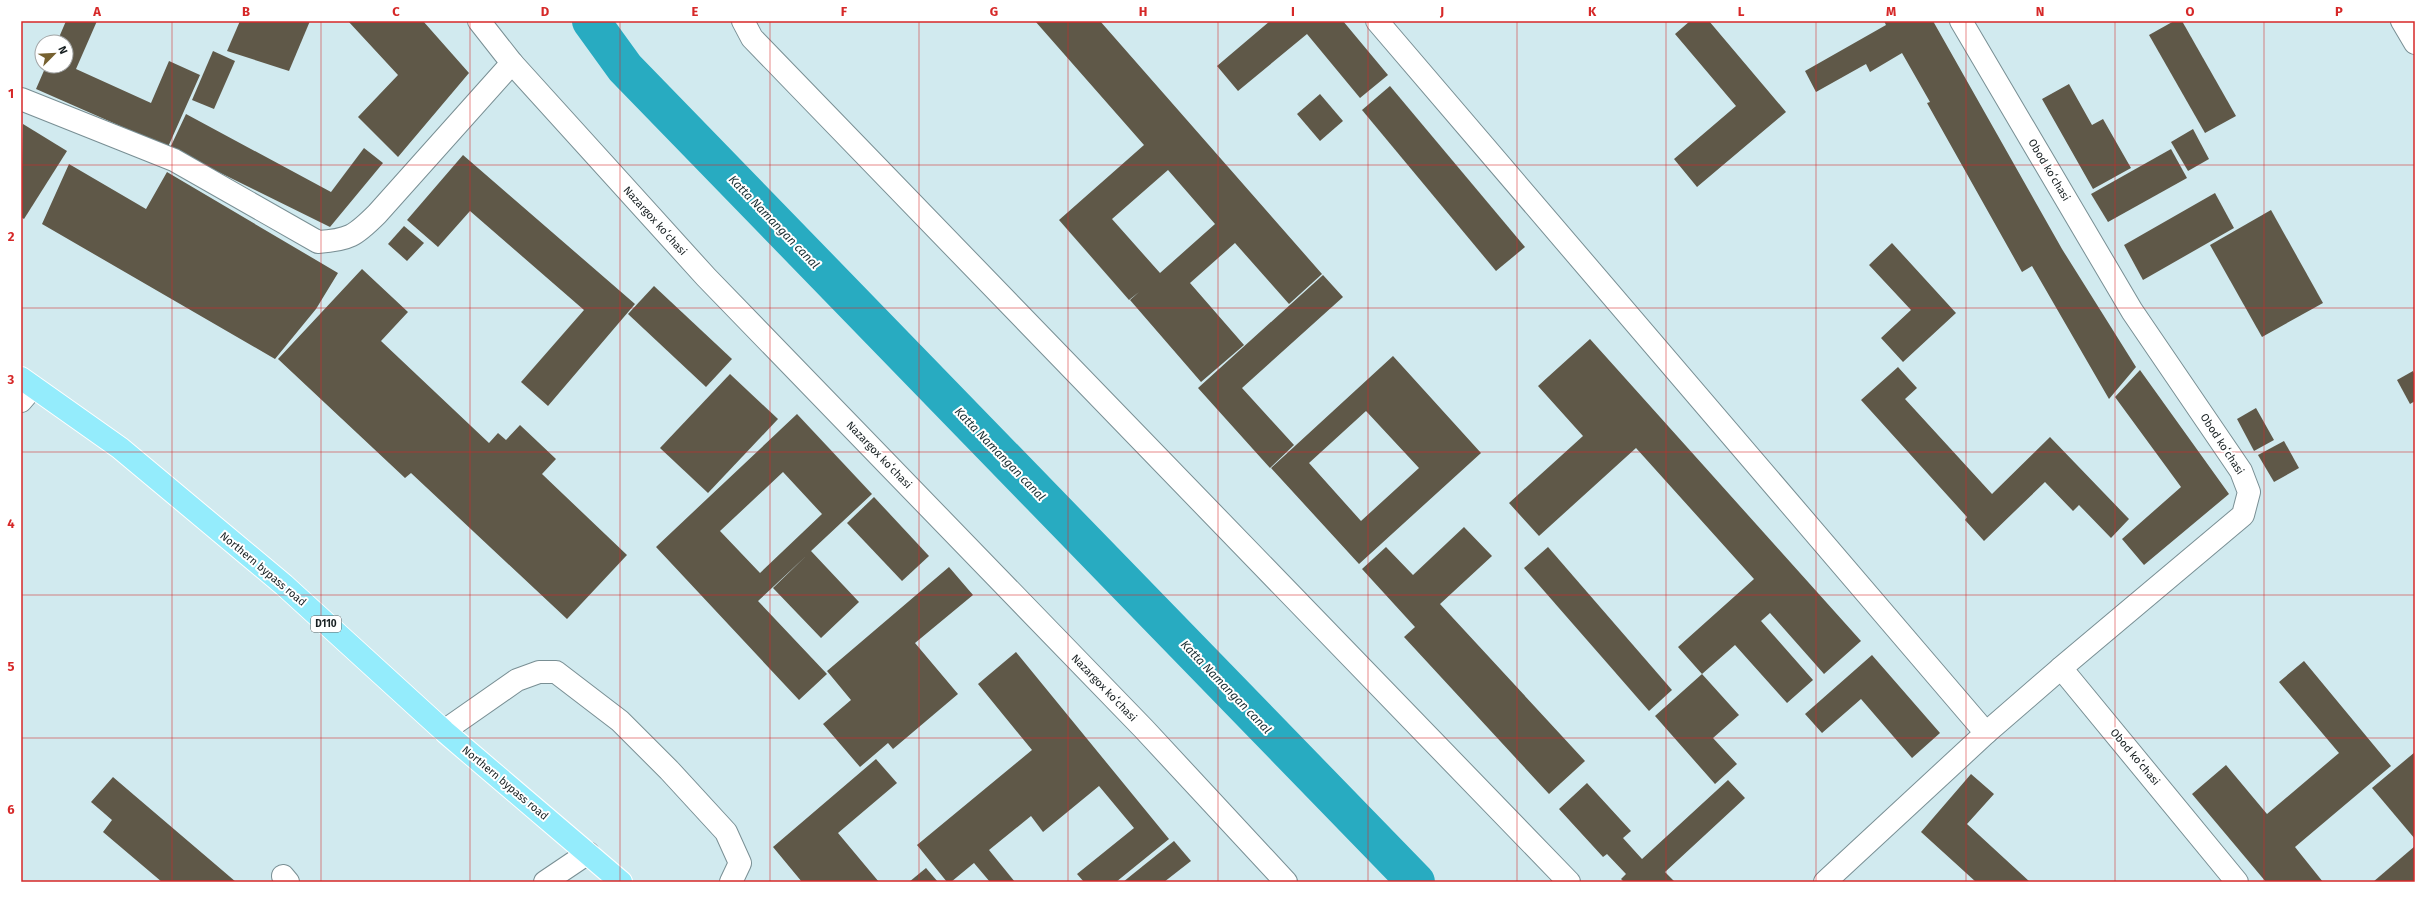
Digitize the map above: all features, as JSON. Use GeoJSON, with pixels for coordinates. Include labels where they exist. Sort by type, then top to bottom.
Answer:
{"type":"FeatureCollection","features":[{"type":"Feature","properties":{"kind":"main road","name":"Northern bypass road"},"geometry":{"type":"LineString","coordinates":[[25,389],[120,448],[284,585],[444,731],[621,882]]}},
{"type":"Feature","properties":{"kind":"street","name":"Nazargox koʻchasi"},"geometry":{"type":"LineString","coordinates":[[479,21],[512,63],[706,277],[1144,729],[1286,882]]}},
{"type":"Feature","properties":{"kind":"street"},"geometry":{"type":"LineString","coordinates":[[1377,21],[1986,733]]}},
{"type":"Feature","properties":{"kind":"street","name":"Obod koʻchasi"},"geometry":{"type":"LineString","coordinates":[[1961,21],[2132,311],[2241,471],[2249,492],[2243,515],[2062,668],[2237,882]]}},
{"type":"Feature","properties":{"kind":"street"},"geometry":{"type":"LineString","coordinates":[[2402,21],[2415,43]]}},
{"type":"Feature","properties":{"kind":"street"},"geometry":{"type":"LineString","coordinates":[[742,22],[758,44],[1569,882]]}},
{"type":"Feature","properties":{"kind":"street"},"geometry":{"type":"LineString","coordinates":[[21,99],[174,160],[318,242],[341,241],[359,232],[377,214],[512,63]]}},
{"type":"Feature","properties":{"kind":"street"},"geometry":{"type":"LineString","coordinates":[[1826,882],[1986,733],[2062,668]]}},
{"type":"Feature","properties":{"kind":"street"},"geometry":{"type":"LineString","coordinates":[[444,731],[517,680],[538,672],[556,672],[620,721],[726,832],[740,863],[731,882]]}},
{"type":"Feature","properties":{"kind":"street"},"geometry":{"type":"LineString","coordinates":[[546,882],[588,853]]}},
{"type":"Feature","properties":{"kind":"building"},"geometry":{"type":"Polygon","coordinates":[[[66,21],[97,21],[76,69],[151,103],[169,61],[200,75],[168,147],[36,89],[43,74],[74,74],[74,34],[60,34],[66,21]]]}},
{"type":"Feature","properties":{"kind":"building"},"geometry":{"type":"Polygon","coordinates":[[[240,21],[310,21],[289,71],[227,51],[240,21]]]}},
{"type":"Feature","properties":{"kind":"building"},"geometry":{"type":"Polygon","coordinates":[[[348,21],[423,21],[469,73],[398,157],[358,117],[398,75],[348,21]]]}},
{"type":"Feature","properties":{"kind":"building"},"geometry":{"type":"Polygon","coordinates":[[[1035,21],[1100,21],[1322,274],[1289,304],[1235,243],[1190,283],[1244,345],[1201,382],[1130,300],[1139,292],[1129,300],[1059,220],[1144,145],[1035,21]],[[1168,170],[1112,219],[1160,273],[1215,224],[1168,170]]]}},
{"type":"Feature","properties":{"kind":"building"},"geometry":{"type":"Polygon","coordinates":[[[1270,21],[1343,21],[1388,75],[1360,98],[1307,34],[1238,91],[1217,66],[1270,21]]]}},
{"type":"Feature","properties":{"kind":"building"},"geometry":{"type":"Polygon","coordinates":[[[1690,21],[1709,21],[1786,112],[1697,187],[1674,159],[1736,106],[1675,34],[1690,21]]]}},
{"type":"Feature","properties":{"kind":"building"},"geometry":{"type":"Polygon","coordinates":[[[1884,21],[1933,21],[2062,249],[2136,367],[2109,399],[2032,266],[2022,272],[1927,103],[1930,102],[1902,53],[1870,72],[1866,64],[1816,92],[1805,71],[1886,25],[1884,21]]]}},
{"type":"Feature","properties":{"kind":"building"},"geometry":{"type":"Polygon","coordinates":[[[2174,21],[2182,21],[2236,116],[2205,133],[2149,35],[2174,21]]]}},
{"type":"Feature","properties":{"kind":"building"},"geometry":{"type":"Polygon","coordinates":[[[213,51],[235,61],[214,109],[192,100],[213,51]]]}},
{"type":"Feature","properties":{"kind":"building"},"geometry":{"type":"Polygon","coordinates":[[[2069,84],[2092,125],[2103,119],[2131,168],[2093,189],[2042,99],[2069,84]]]}},
{"type":"Feature","properties":{"kind":"building"},"geometry":{"type":"Polygon","coordinates":[[[1390,86],[1525,247],[1496,271],[1362,110],[1390,86]]]}},
{"type":"Feature","properties":{"kind":"building"},"geometry":{"type":"Polygon","coordinates":[[[1320,94],[1343,121],[1320,141],[1297,114],[1320,94]]]}},
{"type":"Feature","properties":{"kind":"building"},"geometry":{"type":"Polygon","coordinates":[[[186,114],[331,192],[364,148],[383,163],[330,227],[170,148],[186,114]]]}},
{"type":"Feature","properties":{"kind":"building"},"geometry":{"type":"Polygon","coordinates":[[[23,124],[67,151],[24,219],[21,217],[23,124]]]}},
{"type":"Feature","properties":{"kind":"building"},"geometry":{"type":"Polygon","coordinates":[[[2193,129],[2209,159],[2188,171],[2171,142],[2193,129]]]}},
{"type":"Feature","properties":{"kind":"building"},"geometry":{"type":"Polygon","coordinates":[[[2171,149],[2187,178],[2108,222],[2091,194],[2171,149]]]}},
{"type":"Feature","properties":{"kind":"building"},"geometry":{"type":"Polygon","coordinates":[[[463,155],[635,304],[548,406],[521,382],[584,310],[470,211],[438,247],[407,220],[463,155]]]}},
{"type":"Feature","properties":{"kind":"building"},"geometry":{"type":"Polygon","coordinates":[[[69,164],[146,209],[167,172],[338,273],[316,309],[275,359],[42,224],[69,164]]]}},
{"type":"Feature","properties":{"kind":"building"},"geometry":{"type":"Polygon","coordinates":[[[2215,193],[2234,228],[2143,280],[2124,245],[2215,193]]]}},
{"type":"Feature","properties":{"kind":"building"},"geometry":{"type":"Polygon","coordinates":[[[2271,210],[2323,303],[2262,337],[2210,245],[2271,210]]]}},
{"type":"Feature","properties":{"kind":"building"},"geometry":{"type":"Polygon","coordinates":[[[404,226],[424,243],[407,261],[388,244],[404,226]]]}},
{"type":"Feature","properties":{"kind":"building"},"geometry":{"type":"Polygon","coordinates":[[[1892,243],[1956,313],[1903,362],[1881,338],[1911,310],[1869,265],[1892,243]]]}},
{"type":"Feature","properties":{"kind":"building"},"geometry":{"type":"Polygon","coordinates":[[[362,269],[408,312],[381,341],[489,443],[498,433],[506,440],[520,425],[556,459],[542,474],[627,555],[567,619],[411,473],[405,478],[278,359],[362,269]]]}},
{"type":"Feature","properties":{"kind":"building"},"geometry":{"type":"Polygon","coordinates":[[[1323,275],[1343,297],[1242,388],[1294,445],[1270,468],[1198,388],[1323,275]]]}},
{"type":"Feature","properties":{"kind":"building"},"geometry":{"type":"Polygon","coordinates":[[[654,286],[732,359],[706,387],[628,314],[654,286]]]}},
{"type":"Feature","properties":{"kind":"building"},"geometry":{"type":"Polygon","coordinates":[[[1590,339],[1861,641],[1824,674],[1770,613],[1761,621],[1813,680],[1787,703],[1735,645],[1702,674],[1678,647],[1754,579],[1636,448],[1539,536],[1509,503],[1583,436],[1538,386],[1590,339]]]}},
{"type":"Feature","properties":{"kind":"building"},"geometry":{"type":"Polygon","coordinates":[[[1393,356],[1481,453],[1359,564],[1271,468],[1393,356]],[[1366,411],[1309,463],[1361,521],[1419,468],[1366,411]]]}},
{"type":"Feature","properties":{"kind":"building"},"geometry":{"type":"Polygon","coordinates":[[[1898,367],[1917,388],[1905,399],[1992,494],[2050,437],[2129,519],[2111,538],[2079,505],[2073,511],[2045,482],[1984,541],[1965,520],[1967,517],[1861,400],[1898,367]]]}},
{"type":"Feature","properties":{"kind":"building"},"geometry":{"type":"Polygon","coordinates":[[[2140,370],[2229,494],[2144,565],[2122,539],[2181,487],[2115,397],[2140,370]]]}},
{"type":"Feature","properties":{"kind":"building"},"geometry":{"type":"Polygon","coordinates":[[[2413,371],[2415,376],[2415,401],[2410,404],[2397,380],[2413,371]]]}},
{"type":"Feature","properties":{"kind":"building"},"geometry":{"type":"Polygon","coordinates":[[[730,374],[778,419],[708,493],[660,448],[730,374]]]}},
{"type":"Feature","properties":{"kind":"building"},"geometry":{"type":"Polygon","coordinates":[[[2256,408],[2274,440],[2254,451],[2237,419],[2256,408]]]}},
{"type":"Feature","properties":{"kind":"building"},"geometry":{"type":"Polygon","coordinates":[[[797,414],[872,494],[811,551],[859,602],[821,638],[773,588],[806,556],[758,601],[827,674],[799,700],[656,547],[797,414]],[[783,472],[720,531],[760,573],[822,514],[783,472]]]}},
{"type":"Feature","properties":{"kind":"building"},"geometry":{"type":"Polygon","coordinates":[[[2284,441],[2299,468],[2274,482],[2258,455],[2284,441]]]}},
{"type":"Feature","properties":{"kind":"building"},"geometry":{"type":"Polygon","coordinates":[[[874,497],[929,556],[902,581],[847,523],[874,497]]]}},
{"type":"Feature","properties":{"kind":"building"},"geometry":{"type":"Polygon","coordinates":[[[1464,527],[1492,556],[1440,604],[1585,761],[1549,794],[1404,637],[1415,627],[1362,569],[1386,547],[1413,575],[1464,527]]]}},
{"type":"Feature","properties":{"kind":"building"},"geometry":{"type":"Polygon","coordinates":[[[1548,547],[1672,690],[1649,711],[1524,568],[1548,547]]]}},
{"type":"Feature","properties":{"kind":"building"},"geometry":{"type":"Polygon","coordinates":[[[949,567],[973,595],[915,643],[958,694],[893,749],[888,743],[860,767],[823,724],[851,700],[827,671],[949,567]]]}},
{"type":"Feature","properties":{"kind":"building"},"geometry":{"type":"Polygon","coordinates":[[[1016,652],[1169,839],[1116,882],[1084,882],[1077,874],[1134,828],[1099,786],[1043,832],[1031,816],[989,850],[1015,882],[990,882],[974,863],[951,882],[947,882],[917,845],[1032,750],[978,684],[1016,652]]]}},
{"type":"Feature","properties":{"kind":"building"},"geometry":{"type":"Polygon","coordinates":[[[1872,655],[1940,733],[1912,758],[1861,699],[1822,733],[1805,714],[1872,655]]]}},
{"type":"Feature","properties":{"kind":"building"},"geometry":{"type":"Polygon","coordinates":[[[2304,661],[2391,766],[2295,847],[2323,882],[2266,882],[2192,794],[2226,765],[2267,814],[2339,753],[2279,682],[2304,661]]]}},
{"type":"Feature","properties":{"kind":"building"},"geometry":{"type":"Polygon","coordinates":[[[1702,674],[1739,715],[1713,738],[1737,764],[1715,784],[1655,716],[1702,674]]]}},
{"type":"Feature","properties":{"kind":"building"},"geometry":{"type":"Polygon","coordinates":[[[2415,752],[2415,839],[2372,788],[2415,752]]]}},
{"type":"Feature","properties":{"kind":"building"},"geometry":{"type":"Polygon","coordinates":[[[876,759],[897,783],[838,833],[879,882],[802,882],[773,847],[876,759]]]}},
{"type":"Feature","properties":{"kind":"building"},"geometry":{"type":"Polygon","coordinates":[[[1971,774],[1994,794],[1967,824],[2030,882],[1976,882],[1921,832],[1971,774]]]}},
{"type":"Feature","properties":{"kind":"building"},"geometry":{"type":"Polygon","coordinates":[[[113,777],[236,882],[162,882],[103,832],[112,820],[91,802],[113,777]]]}},
{"type":"Feature","properties":{"kind":"building"},"geometry":{"type":"Polygon","coordinates":[[[1728,780],[1745,798],[1665,872],[1675,882],[1624,882],[1621,879],[1626,874],[1607,854],[1603,857],[1559,809],[1587,783],[1631,831],[1623,838],[1642,859],[1728,780]]]}},
{"type":"Feature","properties":{"kind":"building"},"geometry":{"type":"Polygon","coordinates":[[[1174,841],[1191,861],[1164,882],[1123,882],[1174,841]]]}},
{"type":"Feature","properties":{"kind":"building"},"geometry":{"type":"Polygon","coordinates":[[[2415,846],[2415,882],[2373,882],[2415,846]]]}},
{"type":"Feature","properties":{"kind":"building"},"geometry":{"type":"Polygon","coordinates":[[[926,868],[938,882],[909,882],[926,868]]]}},
{"type":"Feature","properties":{"kind":"waterway","name":"Katta Namangan canal"},"geometry":{"type":"LineString","coordinates":[[591,21],[625,68],[1416,882]]}}]}
